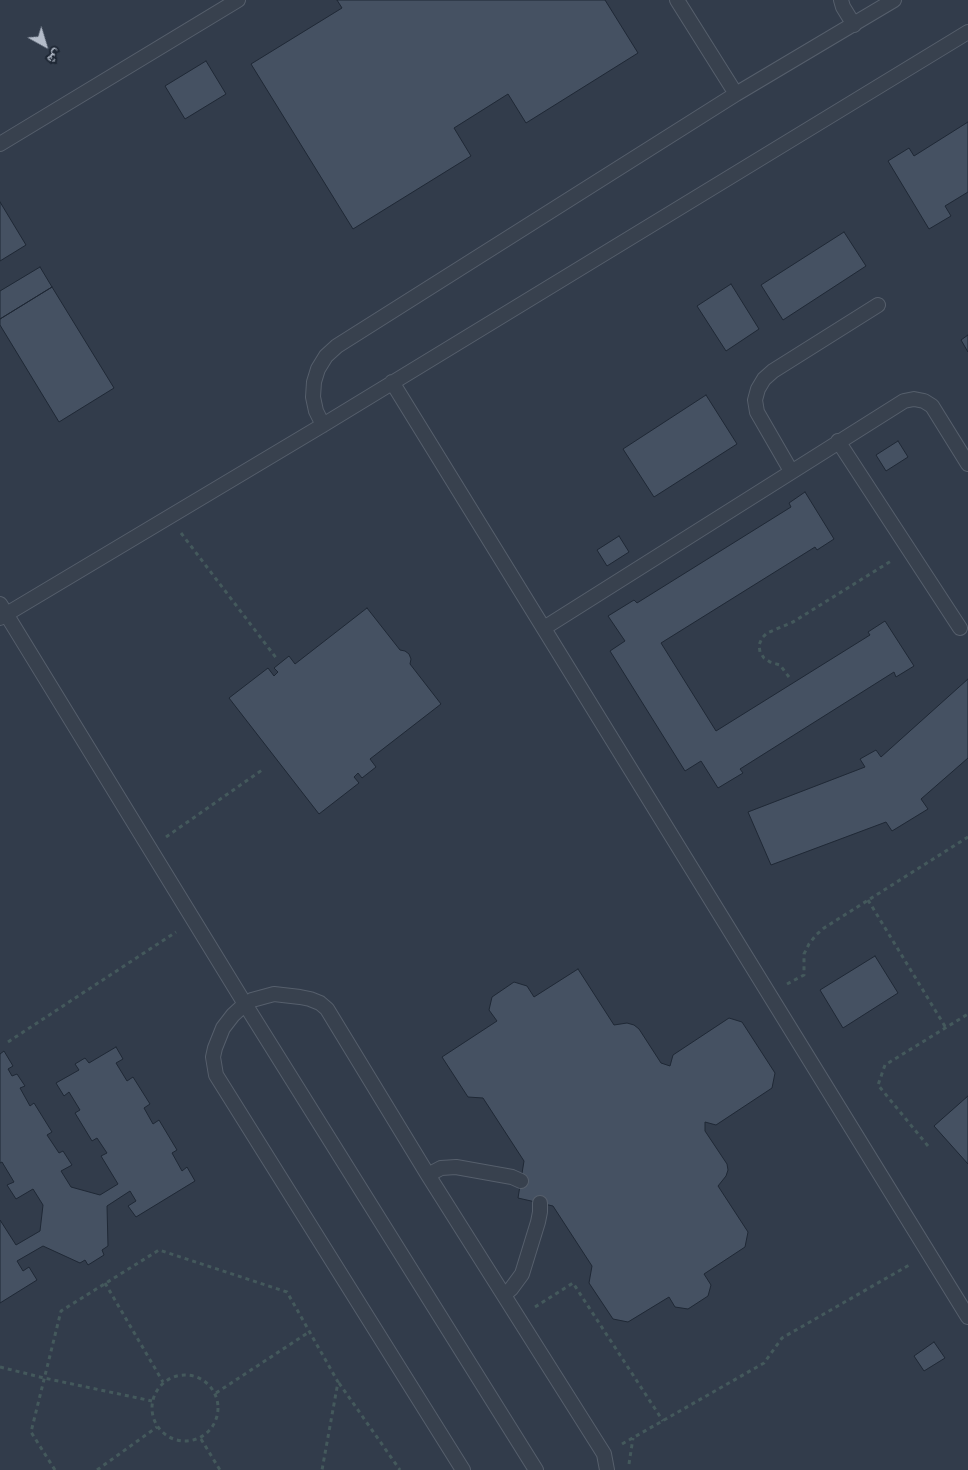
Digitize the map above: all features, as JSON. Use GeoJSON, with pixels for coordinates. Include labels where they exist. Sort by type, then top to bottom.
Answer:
{"type":"FeatureCollection","features":[{"type":"Feature","properties":{"kind":"lane"},"geometry":{"type":"LineString","coordinates":[[0,144],[238,0]]}},
{"type":"Feature","properties":{"kind":"lane"},"geometry":{"type":"LineString","coordinates":[[677,0],[736,94]]}},
{"type":"Feature","properties":{"kind":"lane"},"geometry":{"type":"LineString","coordinates":[[841,0],[854,25]]}},
{"type":"Feature","properties":{"kind":"lane"},"geometry":{"type":"LineString","coordinates":[[323,425],[316,412],[313,398],[314,382],[318,368],[326,356],[337,346],[736,94],[894,0]]}},
{"type":"Feature","properties":{"kind":"lane"},"geometry":{"type":"LineString","coordinates":[[536,1470],[2,612],[323,425],[968,32]]}},
{"type":"Feature","properties":{"kind":"lane"},"geometry":{"type":"LineString","coordinates":[[792,471],[758,412],[755,400],[758,389],[772,371],[878,305]]}},
{"type":"Feature","properties":{"kind":"lane"},"geometry":{"type":"LineString","coordinates":[[392,382],[968,1316]]}},
{"type":"Feature","properties":{"kind":"lane"},"geometry":{"type":"LineString","coordinates":[[544,628],[904,401],[914,399],[924,401],[932,406],[968,464]]}},
{"type":"Feature","properties":{"kind":"lane"},"geometry":{"type":"LineString","coordinates":[[838,442],[960,628]]}},
{"type":"Feature","properties":{"kind":"lane"},"geometry":{"type":"LineString","coordinates":[[463,1470],[216,1075],[213,1057],[223,1028],[245,1004],[259,997],[274,994],[310,998],[327,1009],[428,1175],[604,1454],[607,1470]]}},
{"type":"Feature","properties":{"kind":"lane"},"geometry":{"type":"LineString","coordinates":[[428,1175],[441,1168],[456,1167],[507,1176],[521,1181]]}},
{"type":"Feature","properties":{"kind":"lane"},"geometry":{"type":"LineString","coordinates":[[504,1295],[522,1274],[538,1222],[540,1203]]}},
{"type":"Feature","properties":{"kind":"path"},"geometry":{"type":"LineString","coordinates":[[169,516],[277,659]]}},
{"type":"Feature","properties":{"kind":"path"},"geometry":{"type":"LineString","coordinates":[[789,677],[780,665],[764,658],[760,652],[759,645],[762,638],[767,633],[793,622],[909,550]]}},
{"type":"Feature","properties":{"kind":"path"},"geometry":{"type":"LineString","coordinates":[[150,848],[262,770]]}},
{"type":"Feature","properties":{"kind":"path"},"geometry":{"type":"LineString","coordinates":[[769,993],[804,975],[804,954],[809,944],[824,928],[968,837]]}},
{"type":"Feature","properties":{"kind":"path"},"geometry":{"type":"LineString","coordinates":[[868,900],[946,1028]]}},
{"type":"Feature","properties":{"kind":"path"},"geometry":{"type":"LineString","coordinates":[[8,1042],[176,932],[182,939]]}},
{"type":"Feature","properties":{"kind":"path"},"geometry":{"type":"LineString","coordinates":[[928,1146],[878,1085],[885,1065],[968,1014]]}},
{"type":"Feature","properties":{"kind":"path"},"geometry":{"type":"LineString","coordinates":[[55,1470],[31,1432],[61,1311],[160,1250],[287,1292],[338,1382],[400,1470]]}},
{"type":"Feature","properties":{"kind":"path"},"geometry":{"type":"LineString","coordinates":[[604,1454],[764,1363],[782,1338],[929,1254]]}},
{"type":"Feature","properties":{"kind":"path"},"geometry":{"type":"LineString","coordinates":[[105,1283],[163,1382]]}},
{"type":"Feature","properties":{"kind":"path"},"geometry":{"type":"LineString","coordinates":[[518,1317],[574,1283],[663,1421]]}},
{"type":"Feature","properties":{"kind":"path"},"geometry":{"type":"LineString","coordinates":[[216,1393],[309,1332]]}},
{"type":"Feature","properties":{"kind":"path"},"geometry":{"type":"LineString","coordinates":[[0,1367],[152,1401]]}},
{"type":"Feature","properties":{"kind":"path"},"geometry":{"type":"LineString","coordinates":[[192,1375],[206,1382],[216,1393],[219,1406],[217,1419],[211,1430],[201,1438],[189,1442],[176,1441],[165,1436],[157,1427],[152,1414],[152,1401],[156,1391],[163,1382],[177,1376],[192,1375]]}},
{"type":"Feature","properties":{"kind":"path"},"geometry":{"type":"LineString","coordinates":[[322,1470],[338,1382]]}},
{"type":"Feature","properties":{"kind":"path"},"geometry":{"type":"LineString","coordinates":[[97,1470],[157,1427]]}},
{"type":"Feature","properties":{"kind":"path"},"geometry":{"type":"LineString","coordinates":[[201,1438],[220,1470]]}},
{"type":"Feature","properties":{"kind":"path"},"geometry":{"type":"LineString","coordinates":[[628,1470],[633,1438]]}},
{"type":"Feature","properties":{"kind":"shaded area"},"geometry":{"type":"Polygon","coordinates":[[[0,0],[968,0],[968,1470],[0,1470],[0,0]]]}},
{"type":"Feature","properties":{"kind":"building"},"geometry":{"type":"Polygon","coordinates":[[[337,0],[605,0],[638,53],[526,123],[508,94],[454,128],[471,156],[353,229],[251,64],[342,8],[337,0]]]}},
{"type":"Feature","properties":{"kind":"building"},"geometry":{"type":"Polygon","coordinates":[[[206,61],[226,94],[185,119],[165,86],[206,61]]]}},
{"type":"Feature","properties":{"kind":"building"},"geometry":{"type":"Polygon","coordinates":[[[968,122],[968,192],[945,206],[951,216],[929,229],[888,161],[909,148],[914,156],[968,122]]]}},
{"type":"Feature","properties":{"kind":"building"},"geometry":{"type":"Polygon","coordinates":[[[0,202],[26,245],[0,261],[0,202]]]}},
{"type":"Feature","properties":{"kind":"building"},"geometry":{"type":"Polygon","coordinates":[[[844,232],[866,266],[783,320],[761,285],[844,232]]]}},
{"type":"Feature","properties":{"kind":"building"},"geometry":{"type":"Polygon","coordinates":[[[40,267],[52,287],[0,319],[0,291],[40,267]]]}},
{"type":"Feature","properties":{"kind":"building"},"geometry":{"type":"Polygon","coordinates":[[[731,284],[759,329],[726,351],[697,306],[731,284]]]}},
{"type":"Feature","properties":{"kind":"building"},"geometry":{"type":"Polygon","coordinates":[[[52,287],[114,388],[59,422],[0,325],[0,319],[52,287]]]}},
{"type":"Feature","properties":{"kind":"building"},"geometry":{"type":"Polygon","coordinates":[[[968,335],[968,352],[961,340],[968,335]]]}},
{"type":"Feature","properties":{"kind":"building"},"geometry":{"type":"Polygon","coordinates":[[[706,395],[737,444],[654,497],[623,449],[706,395]]]}},
{"type":"Feature","properties":{"kind":"building"},"geometry":{"type":"Polygon","coordinates":[[[898,441],[908,457],[886,471],[876,455],[898,441]]]}},
{"type":"Feature","properties":{"kind":"building"},"geometry":{"type":"Polygon","coordinates":[[[805,492],[834,539],[817,550],[815,547],[661,643],[716,731],[870,635],[868,632],[885,621],[914,666],[896,677],[894,672],[740,769],[743,773],[718,788],[701,761],[685,771],[610,651],[625,641],[608,616],[634,600],[637,603],[791,507],[789,503],[805,492]]]}},
{"type":"Feature","properties":{"kind":"building"},"geometry":{"type":"Polygon","coordinates":[[[619,536],[629,552],[607,566],[597,550],[619,536]]]}},
{"type":"Feature","properties":{"kind":"building"},"geometry":{"type":"Polygon","coordinates":[[[367,608],[400,650],[409,654],[410,664],[441,704],[370,759],[376,767],[362,778],[358,773],[354,777],[359,783],[319,814],[229,698],[268,668],[274,676],[278,672],[274,668],[289,656],[295,664],[367,608]]]}},
{"type":"Feature","properties":{"kind":"building"},"geometry":{"type":"Polygon","coordinates":[[[968,679],[968,758],[921,799],[928,809],[892,831],[886,822],[771,865],[748,812],[865,767],[860,759],[876,750],[881,757],[968,679]]]}},
{"type":"Feature","properties":{"kind":"building"},"geometry":{"type":"Polygon","coordinates":[[[875,956],[898,993],[843,1028],[820,990],[875,956]]]}},
{"type":"Feature","properties":{"kind":"building"},"geometry":{"type":"Polygon","coordinates":[[[578,969],[614,1025],[627,1023],[639,1029],[661,1063],[670,1066],[673,1055],[729,1018],[742,1022],[775,1073],[772,1088],[716,1125],[705,1122],[705,1131],[727,1164],[726,1176],[718,1186],[748,1232],[745,1247],[704,1274],[711,1285],[708,1296],[688,1309],[675,1307],[669,1297],[628,1322],[613,1319],[589,1283],[592,1266],[553,1206],[518,1198],[524,1161],[483,1098],[468,1097],[442,1057],[497,1021],[489,1010],[492,997],[514,982],[527,986],[534,997],[578,969]]]}},
{"type":"Feature","properties":{"kind":"building"},"geometry":{"type":"Polygon","coordinates":[[[116,1047],[123,1059],[116,1063],[127,1081],[133,1077],[150,1104],[144,1108],[153,1124],[159,1120],[177,1150],[172,1153],[182,1171],[187,1167],[195,1181],[136,1217],[128,1206],[136,1201],[130,1191],[107,1206],[108,1246],[102,1250],[104,1255],[88,1265],[85,1260],[80,1263],[43,1246],[17,1261],[23,1271],[29,1267],[37,1280],[0,1303],[0,1220],[16,1245],[40,1231],[43,1205],[33,1189],[16,1199],[7,1185],[14,1182],[2,1162],[0,1163],[0,1054],[4,1051],[13,1066],[8,1069],[12,1076],[17,1074],[25,1086],[20,1088],[30,1106],[34,1103],[52,1132],[47,1135],[59,1153],[63,1151],[72,1165],[61,1171],[71,1187],[100,1195],[118,1184],[101,1156],[107,1153],[97,1138],[92,1141],[75,1113],[80,1110],[69,1092],[64,1096],[56,1083],[79,1070],[75,1064],[85,1058],[89,1063],[116,1047]]]}},
{"type":"Feature","properties":{"kind":"building"},"geometry":{"type":"Polygon","coordinates":[[[968,1096],[968,1164],[934,1126],[968,1096]]]}},
{"type":"Feature","properties":{"kind":"building"},"geometry":{"type":"Polygon","coordinates":[[[934,1342],[945,1358],[924,1371],[914,1356],[934,1342]]]}}]}
